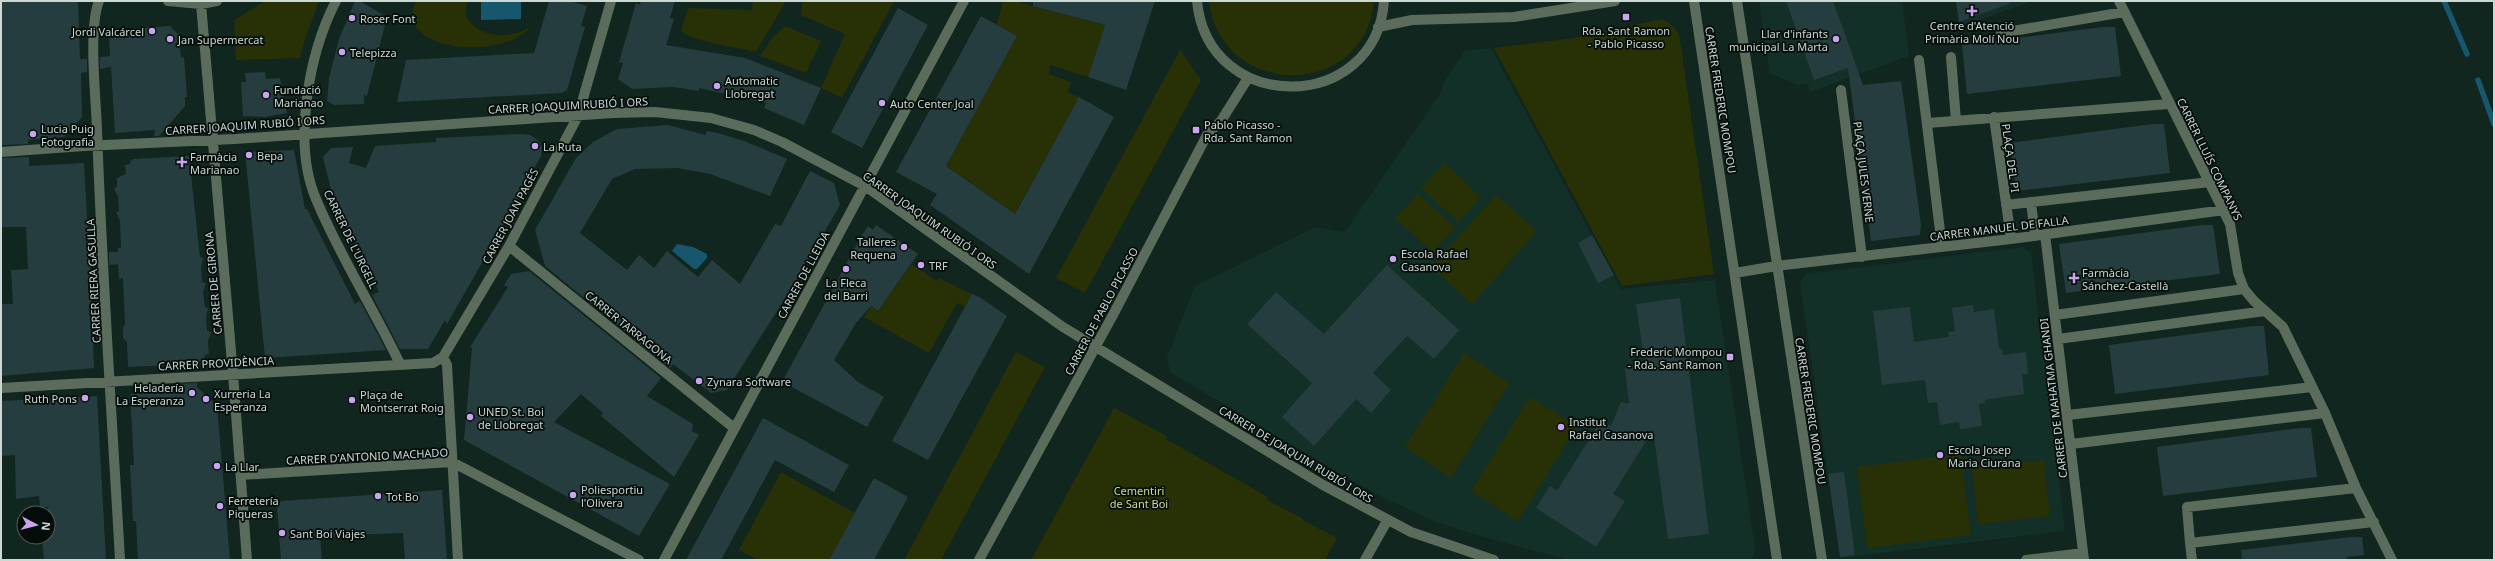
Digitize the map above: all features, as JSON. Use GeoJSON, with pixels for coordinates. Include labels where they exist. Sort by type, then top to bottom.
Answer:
{"type":"FeatureCollection","features":[{"type":"Feature","properties":{"kind":"street","name":"CARRER RIERA GASULLA"},"geometry":{"type":"LineString","coordinates":[[99,1],[95,14],[94,34],[98,145],[120,560]]}},
{"type":"Feature","properties":{"kind":"street"},"geometry":{"type":"LineString","coordinates":[[168,1],[201,4],[217,1]]}},
{"type":"Feature","properties":{"kind":"street","name":"CARRER DE L'URGELL"},"geometry":{"type":"LineString","coordinates":[[336,1],[320,35],[312,65],[306,106],[306,154],[315,198],[400,364]]}},
{"type":"Feature","properties":{"kind":"street","name":"CARRER JOAN PAGÉS"},"geometry":{"type":"LineString","coordinates":[[433,363],[443,357],[509,246],[578,116],[611,1]]}},
{"type":"Feature","properties":{"kind":"street","name":"CARRER DE LLEIDA"},"geometry":{"type":"LineString","coordinates":[[664,560],[964,1]]}},
{"type":"Feature","properties":{"kind":"street"},"geometry":{"type":"LineString","coordinates":[[1197,1],[1203,29],[1214,49],[1229,65],[1248,78],[1283,88],[1320,83],[1352,65],[1364,52],[1378,27],[1384,1]]}},
{"type":"Feature","properties":{"kind":"street"},"geometry":{"type":"LineString","coordinates":[[1378,27],[1412,20],[1514,17],[1615,1]]}},
{"type":"Feature","properties":{"kind":"street","name":"CARRER FREDERIC MOMPOU"},"geometry":{"type":"LineString","coordinates":[[1694,1],[1777,560]]}},
{"type":"Feature","properties":{"kind":"street","name":"CARRER FREDERIC MOMPOU"},"geometry":{"type":"LineString","coordinates":[[1737,1],[1776,266],[1822,560]]}},
{"type":"Feature","properties":{"kind":"street","name":"CARRER LLUÍS COMPANYS"},"geometry":{"type":"LineString","coordinates":[[2118,1],[2224,210],[2234,236],[2238,273],[2244,289],[2283,327],[2325,413],[2356,488],[2392,560]]}},
{"type":"Feature","properties":{"kind":"street","name":"CARRER DE GIRONA"},"geometry":{"type":"LineString","coordinates":[[201,4],[233,374],[247,560]]}},
{"type":"Feature","properties":{"kind":"street"},"geometry":{"type":"LineString","coordinates":[[2000,33],[2124,12]]}},
{"type":"Feature","properties":{"kind":"street"},"geometry":{"type":"LineString","coordinates":[[1951,58],[1956,120]]}},
{"type":"Feature","properties":{"kind":"street"},"geometry":{"type":"LineString","coordinates":[[1919,60],[1928,123],[1942,247]]}},
{"type":"Feature","properties":{"kind":"street","name":"CARRER DE PABLO PICASSO"},"geometry":{"type":"LineString","coordinates":[[979,560],[1095,348],[1207,135],[1221,120],[1248,78]]}},
{"type":"Feature","properties":{"kind":"street","name":"PLAÇA JULES VERNE"},"geometry":{"type":"LineString","coordinates":[[1841,90],[1862,257]]}},
{"type":"Feature","properties":{"kind":"street"},"geometry":{"type":"LineString","coordinates":[[1994,117],[2169,104]]}},
{"type":"Feature","properties":{"kind":"street","name":"CARRER JOAQUIM RUBIÓ I ORS"},"geometry":{"type":"LineString","coordinates":[[1,152],[655,112],[711,118],[767,135],[865,186],[1035,309],[1095,348]]}},
{"type":"Feature","properties":{"kind":"street","name":"PLAÇA DEL PI"},"geometry":{"type":"LineString","coordinates":[[1928,123],[1994,117],[2011,239]]}},
{"type":"Feature","properties":{"kind":"street","name":"CARRER MANUEL DE FALLA"},"geometry":{"type":"LineString","coordinates":[[2006,205],[2210,182]]}},
{"type":"Feature","properties":{"kind":"street","name":"CARRER DE MAHATMA GHANDI"},"geometry":{"type":"LineString","coordinates":[[2031,202],[2040,235],[2055,315],[2068,416],[2083,557]]}},
{"type":"Feature","properties":{"kind":"street","name":"CARRER MANUEL DE FALLA"},"geometry":{"type":"LineString","coordinates":[[1776,266],[2011,239],[2224,210]]}},
{"type":"Feature","properties":{"kind":"street","name":"CARRER TARRAGONA"},"geometry":{"type":"LineString","coordinates":[[509,246],[734,428]]}},
{"type":"Feature","properties":{"kind":"street"},"geometry":{"type":"LineString","coordinates":[[1735,273],[1776,266]]}},
{"type":"Feature","properties":{"kind":"street"},"geometry":{"type":"LineString","coordinates":[[2055,315],[2244,289]]}},
{"type":"Feature","properties":{"kind":"street"},"geometry":{"type":"LineString","coordinates":[[2058,339],[2265,311]]}},
{"type":"Feature","properties":{"kind":"street","name":"CARRER DE JOAQUIM RUBIÓ I ORS"},"geometry":{"type":"LineString","coordinates":[[1095,348],[1323,485],[1387,521],[1417,534],[1494,560]]}},
{"type":"Feature","properties":{"kind":"street"},"geometry":{"type":"LineString","coordinates":[[443,357],[447,365],[458,560]]}},
{"type":"Feature","properties":{"kind":"street","name":"CARRER PROVIDÈNCIA"},"geometry":{"type":"LineString","coordinates":[[1,388],[433,363]]}},
{"type":"Feature","properties":{"kind":"street"},"geometry":{"type":"LineString","coordinates":[[2068,416],[2312,387]]}},
{"type":"Feature","properties":{"kind":"street"},"geometry":{"type":"LineString","coordinates":[[2071,444],[2325,413]]}},
{"type":"Feature","properties":{"kind":"street","name":"CARRER D'ANTONIO MACHADO"},"geometry":{"type":"LineString","coordinates":[[241,475],[452,462],[639,560]]}},
{"type":"Feature","properties":{"kind":"street"},"geometry":{"type":"LineString","coordinates":[[2192,560],[2187,507],[2356,488]]}},
{"type":"Feature","properties":{"kind":"street"},"geometry":{"type":"LineString","coordinates":[[1365,560],[1387,521]]}},
{"type":"Feature","properties":{"kind":"street"},"geometry":{"type":"LineString","coordinates":[[2190,543],[2374,522]]}},
{"type":"Feature","properties":{"kind":"street"},"geometry":{"type":"LineString","coordinates":[[2026,560],[2083,557]]}},
{"type":"Feature","properties":{"kind":"shaded area","name":"Llar d'infants municipal La Marta"},"geometry":{"type":"Polygon","coordinates":[[[1759,1],[1902,1],[1909,56],[1810,92],[1808,84],[1798,85],[1770,73],[1759,1]]]}},
{"type":"Feature","properties":{"kind":"shaded area","name":"Centre d'Atenció Primària Molí Nou"},"geometry":{"type":"Polygon","coordinates":[[[1956,1],[2033,1],[1959,27],[1956,1]]]}},
{"type":"Feature","properties":{"kind":"shaded area"},"geometry":{"type":"Polygon","coordinates":[[[1491,48],[1621,289],[1715,280],[1755,548],[1752,560],[1569,560],[1490,539],[1436,522],[1384,498],[1342,475],[1170,372],[1167,357],[1195,286],[1316,227],[1345,232],[1442,91],[1443,83],[1465,51],[1491,48]]]}},
{"type":"Feature","properties":{"kind":"shaded area","name":"Escola Josep Maria Ciurana"},"geometry":{"type":"Polygon","coordinates":[[[2023,247],[2031,253],[2065,531],[1840,558],[1800,282],[1806,274],[2023,247]]]}},
{"type":"Feature","properties":{"kind":"green space"},"geometry":{"type":"Polygon","coordinates":[[[265,1],[319,1],[306,36],[300,58],[236,60],[234,20],[265,1]]]}},
{"type":"Feature","properties":{"kind":"green space"},"geometry":{"type":"Polygon","coordinates":[[[416,1],[469,1],[466,6],[466,17],[479,30],[487,33],[496,35],[513,34],[531,27],[516,38],[496,45],[474,48],[452,46],[433,40],[419,31],[413,18],[416,1]]]}},
{"type":"Feature","properties":{"kind":"green space"},"geometry":{"type":"Polygon","coordinates":[[[753,1],[786,1],[756,52],[707,42],[681,31],[688,8],[752,10],[753,1]]]}},
{"type":"Feature","properties":{"kind":"green space"},"geometry":{"type":"Polygon","coordinates":[[[802,1],[894,1],[842,98],[821,88],[845,34],[801,15],[802,1]]]}},
{"type":"Feature","properties":{"kind":"green space"},"geometry":{"type":"Polygon","coordinates":[[[1003,1],[1014,1],[1105,25],[1088,77],[1050,65],[1049,74],[1071,82],[1068,92],[1079,97],[1009,224],[996,215],[1003,205],[946,166],[1017,36],[997,25],[1003,1]]]}},
{"type":"Feature","properties":{"kind":"green space"},"geometry":{"type":"Polygon","coordinates":[[[1209,1],[1374,1],[1365,33],[1346,57],[1321,71],[1293,75],[1264,71],[1239,57],[1219,33],[1209,1]]]}},
{"type":"Feature","properties":{"kind":"green space"},"geometry":{"type":"Polygon","coordinates":[[[1662,19],[1674,27],[1680,40],[1714,274],[1622,286],[1494,48],[1575,38],[1662,19]]]}},
{"type":"Feature","properties":{"kind":"green space"},"geometry":{"type":"Polygon","coordinates":[[[785,26],[821,41],[806,73],[760,56],[772,38],[785,26]]]}},
{"type":"Feature","properties":{"kind":"green space"},"geometry":{"type":"Polygon","coordinates":[[[1180,50],[1201,80],[1085,293],[1056,278],[1180,50]]]}},
{"type":"Feature","properties":{"kind":"green space"},"geometry":{"type":"Polygon","coordinates":[[[1445,163],[1481,197],[1459,222],[1421,188],[1445,163]]]}},
{"type":"Feature","properties":{"kind":"green space"},"geometry":{"type":"Polygon","coordinates":[[[1418,193],[1455,228],[1433,252],[1395,218],[1418,193]]]}},
{"type":"Feature","properties":{"kind":"green space"},"geometry":{"type":"Polygon","coordinates":[[[1496,195],[1537,231],[1472,304],[1431,267],[1496,195]]]}},
{"type":"Feature","properties":{"kind":"green space"},"geometry":{"type":"Polygon","coordinates":[[[912,264],[937,281],[939,278],[972,294],[965,307],[957,303],[929,353],[864,317],[871,306],[878,311],[912,264]]]}},
{"type":"Feature","properties":{"kind":"green space"},"geometry":{"type":"Polygon","coordinates":[[[1016,352],[1045,367],[941,560],[904,560],[1016,352]]]}},
{"type":"Feature","properties":{"kind":"green space"},"geometry":{"type":"Polygon","coordinates":[[[1464,353],[1509,383],[1451,478],[1405,447],[1464,353]]]}},
{"type":"Feature","properties":{"kind":"green space"},"geometry":{"type":"Polygon","coordinates":[[[1530,397],[1577,426],[1518,521],[1471,491],[1530,397]]]}},
{"type":"Feature","properties":{"kind":"green space","name":"Cementiri de Sant Boi"},"geometry":{"type":"Polygon","coordinates":[[[1114,408],[1167,436],[1166,439],[1268,497],[1267,500],[1337,538],[1325,560],[1031,560],[1114,408]]]}},
{"type":"Feature","properties":{"kind":"green space"},"geometry":{"type":"Polygon","coordinates":[[[1961,454],[1971,535],[1867,548],[1857,467],[1961,454]]]}},
{"type":"Feature","properties":{"kind":"green space"},"geometry":{"type":"Polygon","coordinates":[[[2044,460],[2050,516],[1978,524],[1972,468],[2044,460]]]}},
{"type":"Feature","properties":{"kind":"green space"},"geometry":{"type":"Polygon","coordinates":[[[781,472],[855,513],[829,560],[758,560],[739,550],[781,472]]]}},
{"type":"Feature","properties":{"kind":"water"},"geometry":{"type":"Polygon","coordinates":[[[481,1],[521,1],[521,19],[481,20],[481,1]]]}},
{"type":"Feature","properties":{"kind":"water"},"geometry":{"type":"Polygon","coordinates":[[[677,244],[693,247],[707,254],[707,258],[697,269],[694,269],[672,251],[677,244]]]}},
{"type":"Feature","properties":{"kind":"building"},"geometry":{"type":"Polygon","coordinates":[[[1,1],[78,1],[80,59],[87,59],[87,72],[81,73],[82,117],[64,137],[28,140],[28,144],[1,145],[1,1]]]}},
{"type":"Feature","properties":{"kind":"building"},"geometry":{"type":"Polygon","coordinates":[[[355,1],[360,1],[387,17],[367,96],[364,95],[364,104],[334,105],[327,101],[329,78],[339,39],[355,1]]]}},
{"type":"Feature","properties":{"kind":"building"},"geometry":{"type":"Polygon","coordinates":[[[549,1],[570,1],[587,6],[581,26],[585,27],[567,90],[562,93],[397,102],[406,60],[534,53],[549,1]]]}},
{"type":"Feature","properties":{"kind":"building"},"geometry":{"type":"Polygon","coordinates":[[[641,1],[675,1],[670,18],[674,19],[666,45],[745,58],[821,88],[804,125],[764,108],[766,103],[699,88],[699,91],[673,87],[632,89],[618,79],[623,63],[619,62],[636,3],[640,5],[641,1]]]}},
{"type":"Feature","properties":{"kind":"building"},"geometry":{"type":"Polygon","coordinates":[[[1033,1],[1155,1],[1126,90],[1088,77],[1105,25],[1033,6],[1033,1]]]}},
{"type":"Feature","properties":{"kind":"building"},"geometry":{"type":"Polygon","coordinates":[[[1786,1],[1833,1],[1863,85],[1901,81],[1921,224],[1920,235],[1871,241],[1848,68],[1814,80],[1786,1]]]}},
{"type":"Feature","properties":{"kind":"building","name":"Centre d'Atenció Primària Molí Nou"},"geometry":{"type":"Polygon","coordinates":[[[1956,1],[2010,1],[2011,3],[1959,22],[1956,1]]]}},
{"type":"Feature","properties":{"kind":"building"},"geometry":{"type":"Polygon","coordinates":[[[898,8],[928,25],[862,148],[831,132],[898,8]]]}},
{"type":"Feature","properties":{"kind":"building"},"geometry":{"type":"Polygon","coordinates":[[[981,16],[1017,36],[946,166],[1015,214],[1079,97],[1114,117],[1029,274],[930,205],[937,194],[896,172],[981,16]]]}},
{"type":"Feature","properties":{"kind":"building"},"geometry":{"type":"Polygon","coordinates":[[[170,26],[179,35],[181,58],[184,57],[187,97],[185,97],[185,106],[159,136],[154,136],[155,130],[115,133],[111,67],[100,69],[100,57],[110,56],[109,38],[117,30],[170,26]]]}},
{"type":"Feature","properties":{"kind":"building"},"geometry":{"type":"Polygon","coordinates":[[[2103,27],[2115,27],[2121,76],[1967,94],[1962,45],[2103,27]]]}},
{"type":"Feature","properties":{"kind":"building","name":"Fundació Marianao"},"geometry":{"type":"Polygon","coordinates":[[[265,72],[266,79],[280,78],[287,113],[265,117],[243,116],[241,82],[246,82],[245,73],[265,72]]]}},
{"type":"Feature","properties":{"kind":"building"},"geometry":{"type":"Polygon","coordinates":[[[2152,124],[2164,124],[2170,173],[2016,191],[2010,143],[2152,124]]]}},
{"type":"Feature","properties":{"kind":"building"},"geometry":{"type":"Polygon","coordinates":[[[668,125],[705,135],[707,131],[718,133],[744,141],[787,159],[770,196],[710,174],[678,168],[635,169],[612,179],[580,233],[627,270],[639,255],[654,268],[667,251],[698,277],[712,260],[740,284],[775,224],[781,226],[810,171],[834,183],[840,205],[791,289],[727,390],[711,393],[673,364],[670,368],[545,266],[535,230],[576,158],[593,142],[617,129],[668,125]]]}},
{"type":"Feature","properties":{"kind":"building"},"geometry":{"type":"Polygon","coordinates":[[[521,134],[530,135],[538,140],[542,147],[541,156],[491,247],[447,324],[445,320],[428,349],[400,349],[372,295],[379,292],[333,198],[323,157],[331,148],[353,147],[349,163],[366,168],[375,146],[436,142],[436,138],[521,134]]]}},
{"type":"Feature","properties":{"kind":"building"},"geometry":{"type":"Polygon","coordinates":[[[294,150],[305,209],[307,209],[355,304],[360,301],[386,350],[265,358],[245,152],[294,150]]]}},
{"type":"Feature","properties":{"kind":"building"},"geometry":{"type":"Polygon","coordinates":[[[189,156],[200,257],[203,258],[201,268],[202,282],[206,283],[203,292],[205,307],[208,308],[206,317],[207,331],[211,332],[208,341],[209,354],[205,355],[203,362],[194,362],[197,370],[175,371],[174,365],[128,367],[127,342],[123,338],[123,328],[125,324],[123,278],[119,279],[118,264],[109,265],[109,252],[118,252],[118,248],[121,248],[120,221],[116,212],[119,211],[118,197],[114,188],[117,187],[117,178],[126,174],[125,165],[130,164],[130,161],[134,159],[189,156]]]}},
{"type":"Feature","properties":{"kind":"building"},"geometry":{"type":"Polygon","coordinates":[[[29,157],[29,166],[84,163],[89,253],[96,253],[97,266],[90,266],[94,368],[1,376],[1,304],[13,304],[11,270],[28,269],[26,227],[1,227],[1,158],[29,157]]]}},
{"type":"Feature","properties":{"kind":"building"},"geometry":{"type":"Polygon","coordinates":[[[876,225],[918,254],[878,311],[871,306],[856,323],[834,360],[858,382],[884,397],[867,427],[782,382],[862,235],[868,226],[873,230],[876,225]]]}},
{"type":"Feature","properties":{"kind":"building"},"geometry":{"type":"Polygon","coordinates":[[[2202,225],[2213,225],[2220,274],[2066,293],[2059,244],[2202,225]]]}},
{"type":"Feature","properties":{"kind":"building"},"geometry":{"type":"Polygon","coordinates":[[[1592,235],[1614,275],[1598,283],[1578,243],[1592,235]]]}},
{"type":"Feature","properties":{"kind":"building"},"geometry":{"type":"Polygon","coordinates":[[[1387,265],[1459,330],[1434,359],[1407,336],[1373,373],[1391,390],[1371,413],[1356,399],[1314,446],[1282,417],[1312,383],[1247,324],[1276,292],[1324,334],[1387,265]]]}},
{"type":"Feature","properties":{"kind":"building"},"geometry":{"type":"Polygon","coordinates":[[[529,271],[661,378],[647,396],[693,424],[692,431],[699,435],[674,477],[601,416],[603,413],[581,394],[554,422],[670,484],[639,536],[464,440],[472,348],[470,347],[508,287],[504,285],[511,274],[529,271]]]}},
{"type":"Feature","properties":{"kind":"building"},"geometry":{"type":"Polygon","coordinates":[[[972,294],[981,298],[1007,316],[928,460],[892,441],[972,294]]]}},
{"type":"Feature","properties":{"kind":"building"},"geometry":{"type":"Polygon","coordinates":[[[1680,298],[1709,534],[1668,539],[1653,430],[1613,494],[1625,501],[1596,547],[1536,508],[1550,486],[1557,491],[1601,420],[1611,426],[1621,402],[1629,404],[1625,368],[1645,365],[1636,304],[1680,298]]]}},
{"type":"Feature","properties":{"kind":"building"},"geometry":{"type":"Polygon","coordinates":[[[1973,305],[1974,312],[1994,309],[1999,349],[2002,349],[2003,355],[2026,352],[2028,374],[2022,374],[2024,394],[1985,400],[1985,403],[1979,404],[1982,426],[1960,429],[1959,422],[1940,425],[1937,402],[1928,403],[1925,380],[1882,385],[1873,311],[1910,307],[1914,342],[1949,337],[1948,332],[1955,331],[1952,308],[1973,305]]]}},
{"type":"Feature","properties":{"kind":"building"},"geometry":{"type":"Polygon","coordinates":[[[2253,326],[2264,326],[2269,375],[2115,394],[2109,345],[2253,326]]]}},
{"type":"Feature","properties":{"kind":"building"},"geometry":{"type":"Polygon","coordinates":[[[197,383],[197,387],[217,405],[230,560],[138,560],[136,521],[133,521],[130,465],[134,465],[130,394],[176,391],[176,384],[197,383]]]}},
{"type":"Feature","properties":{"kind":"building"},"geometry":{"type":"Polygon","coordinates":[[[97,396],[106,560],[44,560],[43,545],[56,545],[56,505],[40,505],[39,496],[16,499],[15,455],[1,456],[1,401],[97,396]]]}},
{"type":"Feature","properties":{"kind":"building"},"geometry":{"type":"Polygon","coordinates":[[[763,418],[849,465],[834,492],[775,460],[721,560],[686,560],[763,418]]]}},
{"type":"Feature","properties":{"kind":"building"},"geometry":{"type":"Polygon","coordinates":[[[2300,428],[2311,428],[2317,477],[2163,496],[2157,447],[2300,428]]]}},
{"type":"Feature","properties":{"kind":"building"},"geometry":{"type":"Polygon","coordinates":[[[1844,472],[1855,555],[1840,557],[1828,474],[1844,472]]]}},
{"type":"Feature","properties":{"kind":"building"},"geometry":{"type":"Polygon","coordinates":[[[874,478],[908,497],[874,560],[829,560],[874,478]]]}},
{"type":"Feature","properties":{"kind":"building"},"geometry":{"type":"Polygon","coordinates":[[[442,490],[447,560],[405,560],[403,533],[320,536],[322,560],[281,560],[277,506],[281,501],[442,490]]]}},
{"type":"Feature","properties":{"kind":"building"},"geometry":{"type":"Polygon","coordinates":[[[2362,537],[2364,555],[2347,557],[2348,560],[2242,560],[2241,550],[2362,537]]]}},
{"type":"Feature","properties":{"kind":"waterway"},"geometry":{"type":"LineString","coordinates":[[2444,1],[2467,54]]}},
{"type":"Feature","properties":{"kind":"waterway"},"geometry":{"type":"LineString","coordinates":[[2478,80],[2494,124]]}},
{"type":"Feature","properties":{"kind":"place","name":"Centre d'Atenció Primària Molí Nou"},"geometry":{"type":"Point","coordinates":[1972,11]}},
{"type":"Feature","properties":{"kind":"place","name":"Rda. Sant Ramon - Pablo Picasso"},"geometry":{"type":"Point","coordinates":[1626,17]}},
{"type":"Feature","properties":{"kind":"place","name":"Roser Font"},"geometry":{"type":"Point","coordinates":[352,18]}},
{"type":"Feature","properties":{"kind":"place","name":"Jordi Valcárcel"},"geometry":{"type":"Point","coordinates":[152,31]}},
{"type":"Feature","properties":{"kind":"place","name":"Jan Supermercat"},"geometry":{"type":"Point","coordinates":[170,39]}},
{"type":"Feature","properties":{"kind":"place","name":"Llar d'infants municipal La Marta"},"geometry":{"type":"Point","coordinates":[1836,39]}},
{"type":"Feature","properties":{"kind":"place","name":"Telepizza"},"geometry":{"type":"Point","coordinates":[342,52]}},
{"type":"Feature","properties":{"kind":"place","name":"Automatic Llobregat"},"geometry":{"type":"Point","coordinates":[717,86]}},
{"type":"Feature","properties":{"kind":"place","name":"Fundació Marianao"},"geometry":{"type":"Point","coordinates":[266,95]}},
{"type":"Feature","properties":{"kind":"place","name":"Auto Center Joal"},"geometry":{"type":"Point","coordinates":[882,103]}},
{"type":"Feature","properties":{"kind":"place","name":"Pablo Picasso - Rda. Sant Ramon"},"geometry":{"type":"Point","coordinates":[1196,130]}},
{"type":"Feature","properties":{"kind":"place","name":"Lucia Puig Fotografia"},"geometry":{"type":"Point","coordinates":[33,134]}},
{"type":"Feature","properties":{"kind":"place","name":"La Ruta"},"geometry":{"type":"Point","coordinates":[535,146]}},
{"type":"Feature","properties":{"kind":"place","name":"Bepa"},"geometry":{"type":"Point","coordinates":[249,155]}},
{"type":"Feature","properties":{"kind":"place","name":"Farmàcia Marianao"},"geometry":{"type":"Point","coordinates":[182,162]}},
{"type":"Feature","properties":{"kind":"place","name":"Talleres Requena"},"geometry":{"type":"Point","coordinates":[904,247]}},
{"type":"Feature","properties":{"kind":"place","name":"Escola Rafael Casanova"},"geometry":{"type":"Point","coordinates":[1393,259]}},
{"type":"Feature","properties":{"kind":"place","name":"TRF"},"geometry":{"type":"Point","coordinates":[921,265]}},
{"type":"Feature","properties":{"kind":"place","name":"La Fleca del Barri"},"geometry":{"type":"Point","coordinates":[846,269]}},
{"type":"Feature","properties":{"kind":"place","name":"Farmàcia Sánchez-Castellà"},"geometry":{"type":"Point","coordinates":[2074,278]}},
{"type":"Feature","properties":{"kind":"place","name":"Frederic Mompou - Rda. Sant Ramon"},"geometry":{"type":"Point","coordinates":[1730,357]}},
{"type":"Feature","properties":{"kind":"place","name":"Zynara Software"},"geometry":{"type":"Point","coordinates":[699,381]}},
{"type":"Feature","properties":{"kind":"place","name":"Heladería La Esperanza"},"geometry":{"type":"Point","coordinates":[192,393]}},
{"type":"Feature","properties":{"kind":"place","name":"Ruth Pons"},"geometry":{"type":"Point","coordinates":[85,398]}},
{"type":"Feature","properties":{"kind":"place","name":"Xurreria La Esperanza"},"geometry":{"type":"Point","coordinates":[206,399]}},
{"type":"Feature","properties":{"kind":"place","name":"Plaça de Montserrat Roig"},"geometry":{"type":"Point","coordinates":[352,400]}},
{"type":"Feature","properties":{"kind":"place","name":"UNED St. Boi de Llobregat"},"geometry":{"type":"Point","coordinates":[470,417]}},
{"type":"Feature","properties":{"kind":"place","name":"Institut Rafael Casanova"},"geometry":{"type":"Point","coordinates":[1561,427]}},
{"type":"Feature","properties":{"kind":"place","name":"Escola Josep Maria Ciurana"},"geometry":{"type":"Point","coordinates":[1940,455]}},
{"type":"Feature","properties":{"kind":"place","name":"La Llar"},"geometry":{"type":"Point","coordinates":[217,466]}},
{"type":"Feature","properties":{"kind":"place","name":"Poliesportiu l'Olivera"},"geometry":{"type":"Point","coordinates":[573,495]}},
{"type":"Feature","properties":{"kind":"place","name":"Tot Bo"},"geometry":{"type":"Point","coordinates":[378,496]}},
{"type":"Feature","properties":{"kind":"place","name":"Ferretería Piqueras"},"geometry":{"type":"Point","coordinates":[220,506]}},
{"type":"Feature","properties":{"kind":"place","name":"Sant Boi Viajes"},"geometry":{"type":"Point","coordinates":[282,533]}}]}
